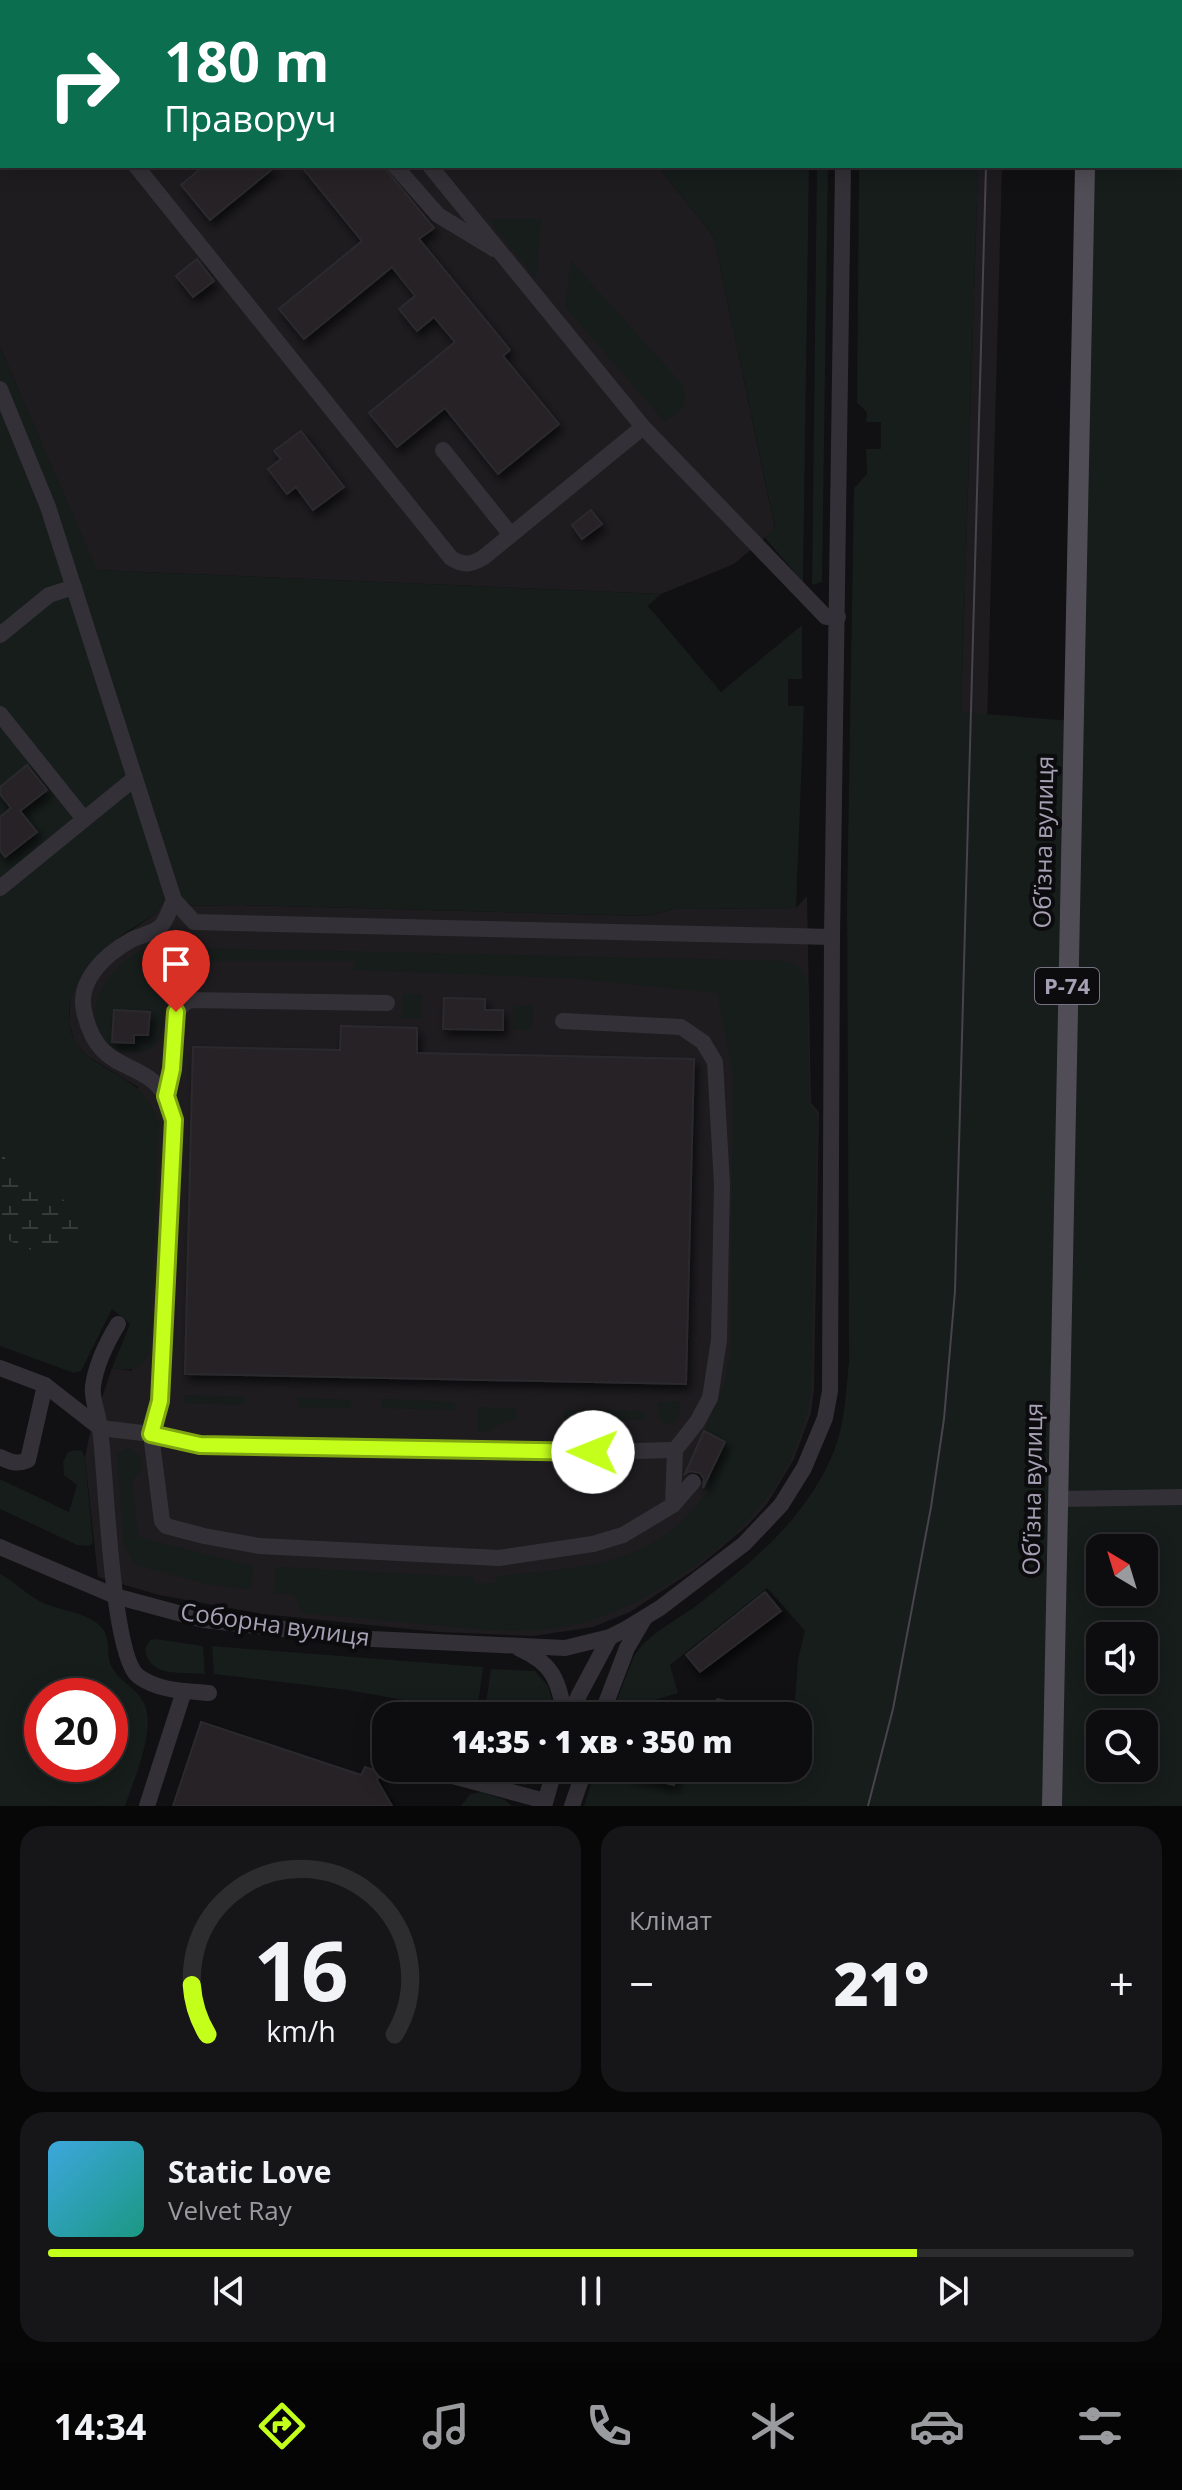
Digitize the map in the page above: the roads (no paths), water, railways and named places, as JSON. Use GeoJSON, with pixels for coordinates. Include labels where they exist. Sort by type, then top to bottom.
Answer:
{"type":"FeatureCollection","features":[{"type":"Feature","properties":{"kind":"main road","name":"Обʼїзна вулиця"},"geometry":{"type":"LineString","coordinates":[[1052,1806],[1085,168]]}},
{"type":"Feature","properties":{"kind":"street"},"geometry":{"type":"LineString","coordinates":[[138,168],[451,558],[462,565],[473,564],[643,427]]}},
{"type":"Feature","properties":{"kind":"street"},"geometry":{"type":"LineString","coordinates":[[397,168],[438,215],[502,254]]}},
{"type":"Feature","properties":{"kind":"street"},"geometry":{"type":"LineString","coordinates":[[432,168],[643,427],[826,617],[838,617]]}},
{"type":"Feature","properties":{"kind":"street","name":"Соборна вулиця"},"geometry":{"type":"LineString","coordinates":[[0,1547],[115,1596],[204,1620],[372,1639],[565,1648],[610,1637],[646,1617],[744,1544],[781,1505],[804,1468],[825,1418],[831,1362],[832,937],[843,168]]}},
{"type":"Feature","properties":{"kind":"street"},"geometry":{"type":"LineString","coordinates":[[0,389],[48,507],[174,900],[194,922],[832,937]]}},
{"type":"Feature","properties":{"kind":"street"},"geometry":{"type":"LineString","coordinates":[[443,450],[511,535]]}},
{"type":"Feature","properties":{"kind":"street"},"geometry":{"type":"LineString","coordinates":[[0,635],[49,595],[74,587]]}},
{"type":"Feature","properties":{"kind":"street"},"geometry":{"type":"LineString","coordinates":[[0,714],[84,819]]}},
{"type":"Feature","properties":{"kind":"street"},"geometry":{"type":"LineString","coordinates":[[0,888],[135,778]]}},
{"type":"Feature","properties":{"kind":"street"},"geometry":{"type":"LineString","coordinates":[[174,900],[160,927],[130,940],[102,962],[84,988],[83,1006],[89,1034],[102,1052],[151,1081],[166,1096],[174,1120],[160,1401],[151,1434],[162,1521],[166,1526],[240,1544],[499,1558],[593,1544],[623,1535],[673,1505],[693,1482]]}},
{"type":"Feature","properties":{"kind":"street"},"geometry":{"type":"LineString","coordinates":[[166,1096],[172,1069],[176,1012],[188,1000],[387,1003]]}},
{"type":"Feature","properties":{"kind":"street"},"geometry":{"type":"LineString","coordinates":[[563,1021],[681,1027],[703,1042],[715,1062],[722,1184],[719,1340],[710,1398],[697,1422],[675,1450],[673,1505]]}},
{"type":"Feature","properties":{"kind":"street"},"geometry":{"type":"LineString","coordinates":[[118,1324],[109,1340],[92,1389],[100,1428],[115,1596],[128,1664],[137,1675],[166,1688],[209,1693]]}},
{"type":"Feature","properties":{"kind":"street"},"geometry":{"type":"LineString","coordinates":[[0,1368],[45,1385],[100,1428],[151,1434],[200,1445],[593,1452],[675,1450]]}},
{"type":"Feature","properties":{"kind":"street"},"geometry":{"type":"LineString","coordinates":[[0,1457],[13,1463],[28,1460],[45,1385]]}},
{"type":"Feature","properties":{"kind":"street"},"geometry":{"type":"LineString","coordinates":[[1059,1499],[1182,1497]]}},
{"type":"Feature","properties":{"kind":"street"},"geometry":{"type":"LineString","coordinates":[[606,1702],[627,1648],[646,1617]]}},
{"type":"Feature","properties":{"kind":"street"},"geometry":{"type":"LineString","coordinates":[[575,1702],[610,1637]]}},
{"type":"Feature","properties":{"kind":"street"},"geometry":{"type":"LineString","coordinates":[[515,1646],[535,1655],[554,1674],[563,1702]]}},
{"type":"Feature","properties":{"kind":"street"},"geometry":{"type":"LineString","coordinates":[[147,1806],[184,1691]]}},
{"type":"Feature","properties":{"kind":"street"},"geometry":{"type":"LineString","coordinates":[[471,1782],[544,1804],[551,1782]]}},
{"type":"Feature","properties":{"kind":"street"},"geometry":{"type":"LineString","coordinates":[[572,1806],[580,1782]]}},
{"type":"Feature","properties":{"kind":"tram line"},"geometry":{"type":"LineString","coordinates":[[868,1806],[893,1709],[931,1507],[944,1419],[955,1291],[986,168]]}}]}
